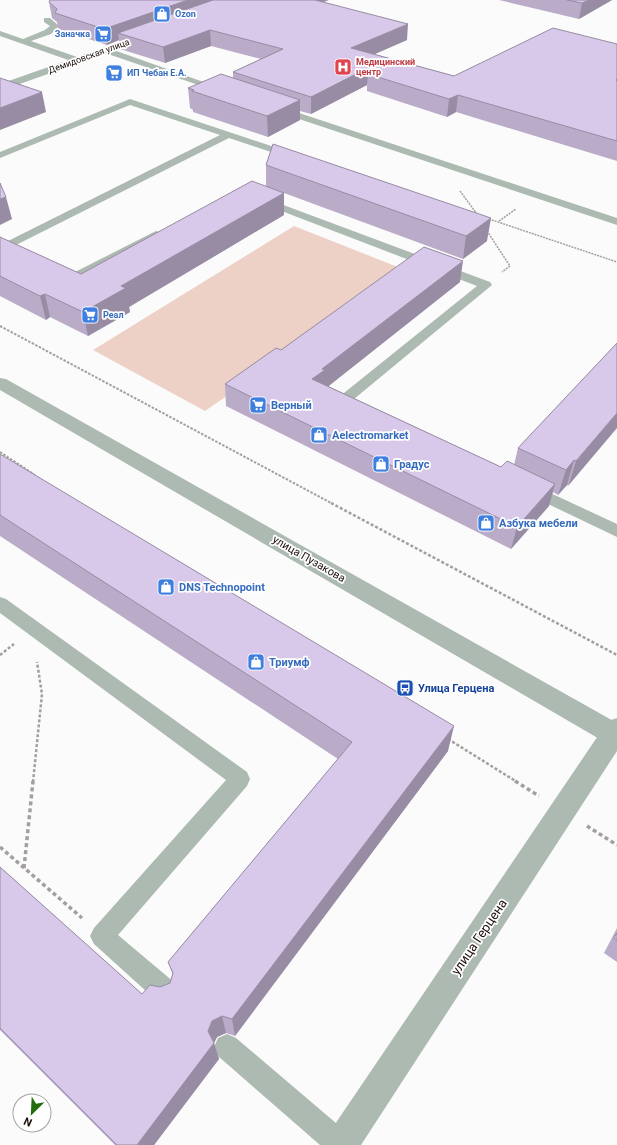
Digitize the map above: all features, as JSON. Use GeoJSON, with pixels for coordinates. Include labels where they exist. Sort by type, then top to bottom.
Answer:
{"type":"FeatureCollection","features":[{"type":"Feature","properties":{"kind":"street","name":"Демидовская улица"},"geometry":{"type":"LineString","coordinates":[[0,88],[156,32]]}},
{"type":"Feature","properties":{"kind":"street","name":"улица Пузакова"},"geometry":{"type":"LineString","coordinates":[[0,383],[616,733]]}},
{"type":"Feature","properties":{"kind":"street","name":"улица Герцена"},"geometry":{"type":"LineString","coordinates":[[341,1145],[562,811],[616,733]]}},
{"type":"Feature","properties":{"kind":"lane"},"geometry":{"type":"LineString","coordinates":[[24,41],[48,32],[55,26],[47,20]]}},
{"type":"Feature","properties":{"kind":"lane"},"geometry":{"type":"LineString","coordinates":[[0,33],[77,60]]}},
{"type":"Feature","properties":{"kind":"lane"},"geometry":{"type":"LineString","coordinates":[[105,50],[228,92]]}},
{"type":"Feature","properties":{"kind":"lane"},"geometry":{"type":"LineString","coordinates":[[0,155],[130,102],[302,160]]}},
{"type":"Feature","properties":{"kind":"lane"},"geometry":{"type":"LineString","coordinates":[[266,105],[617,222]]}},
{"type":"Feature","properties":{"kind":"lane"},"geometry":{"type":"LineString","coordinates":[[1,247],[228,135]]}},
{"type":"Feature","properties":{"kind":"lane"},"geometry":{"type":"LineString","coordinates":[[252,196],[486,285]]}},
{"type":"Feature","properties":{"kind":"lane"},"geometry":{"type":"LineString","coordinates":[[50,269],[71,279],[168,227]]}},
{"type":"Feature","properties":{"kind":"lane"},"geometry":{"type":"LineString","coordinates":[[1,247],[16,254]]}},
{"type":"Feature","properties":{"kind":"lane"},"geometry":{"type":"LineString","coordinates":[[373,414],[344,400],[486,285]]}},
{"type":"Feature","properties":{"kind":"lane"},"geometry":{"type":"LineString","coordinates":[[516,482],[617,531]]}},
{"type":"Feature","properties":{"kind":"lane"},"geometry":{"type":"LineString","coordinates":[[0,604],[240,779],[102,936],[166,992]]}},
{"type":"Feature","properties":{"kind":"lane"},"geometry":{"type":"LineString","coordinates":[[228,1047],[341,1145]]}},
{"type":"Feature","properties":{"kind":"path"},"geometry":{"type":"LineString","coordinates":[[444,165],[480,220]]}},
{"type":"Feature","properties":{"kind":"path"},"geometry":{"type":"LineString","coordinates":[[476,214],[481,216]]}},
{"type":"Feature","properties":{"kind":"path"},"geometry":{"type":"LineString","coordinates":[[487,218],[617,262]]}},
{"type":"Feature","properties":{"kind":"path"},"geometry":{"type":"LineString","coordinates":[[484,227],[510,266],[486,285]]}},
{"type":"Feature","properties":{"kind":"path"},"geometry":{"type":"LineString","coordinates":[[0,326],[617,654]]}},
{"type":"Feature","properties":{"kind":"path"},"geometry":{"type":"LineString","coordinates":[[0,452],[38,477]]}},
{"type":"Feature","properties":{"kind":"path"},"geometry":{"type":"LineString","coordinates":[[24,868],[42,694],[33,628]]}},
{"type":"Feature","properties":{"kind":"path"},"geometry":{"type":"LineString","coordinates":[[442,735],[617,845]]}},
{"type":"Feature","properties":{"kind":"path"},"geometry":{"type":"LineString","coordinates":[[0,847],[102,936]]}},
{"type":"Feature","properties":{"kind":"shaded area"},"geometry":{"type":"Polygon","coordinates":[[[294,226],[408,271],[205,411],[93,350],[294,226]]]}},
{"type":"Feature","properties":{"kind":"building"},"geometry":{"type":"Polygon","coordinates":[[[50,0],[188,0],[104,29],[55,13],[57,9],[49,2],[50,0]]]}},
{"type":"Feature","properties":{"kind":"building"},"geometry":{"type":"Polygon","coordinates":[[[213,0],[315,0],[408,24],[351,48],[454,76],[553,28],[617,44],[617,141],[458,95],[449,99],[368,74],[370,67],[311,97],[233,72],[283,49],[210,30],[163,47],[118,33],[213,0]]]}},
{"type":"Feature","properties":{"kind":"building"},"geometry":{"type":"Polygon","coordinates":[[[567,0],[589,0],[582,3],[567,0]]]}},
{"type":"Feature","properties":{"kind":"building"},"geometry":{"type":"Polygon","coordinates":[[[221,74],[300,100],[267,116],[192,91],[194,90],[188,88],[221,74]]]}},
{"type":"Feature","properties":{"kind":"building"},"geometry":{"type":"Polygon","coordinates":[[[0,78],[42,92],[0,108],[0,78]]]}},
{"type":"Feature","properties":{"kind":"building"},"geometry":{"type":"Polygon","coordinates":[[[273,144],[491,218],[466,236],[266,165],[273,144]]]}},
{"type":"Feature","properties":{"kind":"building"},"geometry":{"type":"Polygon","coordinates":[[[252,181],[284,193],[121,286],[126,288],[83,312],[45,294],[40,296],[0,276],[0,237],[81,274],[252,181]]]}},
{"type":"Feature","properties":{"kind":"building"},"geometry":{"type":"Polygon","coordinates":[[[0,183],[6,197],[0,199],[0,183]]]}},
{"type":"Feature","properties":{"kind":"building"},"geometry":{"type":"Polygon","coordinates":[[[424,247],[463,261],[322,369],[325,370],[312,379],[501,467],[507,461],[555,484],[517,527],[225,384],[276,348],[281,350],[424,247]]]}},
{"type":"Feature","properties":{"kind":"building"},"geometry":{"type":"Polygon","coordinates":[[[617,343],[617,413],[576,461],[574,460],[566,470],[518,448],[617,343]]]}},
{"type":"Feature","properties":{"kind":"building"},"geometry":{"type":"Polygon","coordinates":[[[0,454],[454,726],[232,1019],[222,1016],[212,1021],[208,1031],[214,1043],[137,1145],[117,1145],[0,1028],[0,867],[142,994],[150,985],[160,987],[170,983],[173,973],[168,962],[352,742],[0,515],[0,454]]]}},
{"type":"Feature","properties":{"kind":"building"},"geometry":{"type":"Polygon","coordinates":[[[617,933],[617,940],[614,938],[617,933]]]}},
{"type":"Feature","properties":{"kind":"place","name":"Ozon"},"geometry":{"type":"Point","coordinates":[162,14]}},
{"type":"Feature","properties":{"kind":"place","name":"Заначка"},"geometry":{"type":"Point","coordinates":[103,34]}},
{"type":"Feature","properties":{"kind":"place","name":"Медицинский центр"},"geometry":{"type":"Point","coordinates":[343,67]}},
{"type":"Feature","properties":{"kind":"place","name":"ИП Чебан Е.А."},"geometry":{"type":"Point","coordinates":[114,73]}},
{"type":"Feature","properties":{"kind":"place","name":"Реал"},"geometry":{"type":"Point","coordinates":[90,315]}},
{"type":"Feature","properties":{"kind":"place","name":"Верный"},"geometry":{"type":"Point","coordinates":[258,405]}},
{"type":"Feature","properties":{"kind":"place","name":"Aelectromarket"},"geometry":{"type":"Point","coordinates":[319,435]}},
{"type":"Feature","properties":{"kind":"place","name":"Градус"},"geometry":{"type":"Point","coordinates":[381,464]}},
{"type":"Feature","properties":{"kind":"place","name":"Азбука мебели"},"geometry":{"type":"Point","coordinates":[486,523]}},
{"type":"Feature","properties":{"kind":"place","name":"DNS Technopoint"},"geometry":{"type":"Point","coordinates":[166,587]}},
{"type":"Feature","properties":{"kind":"place","name":"Триумф"},"geometry":{"type":"Point","coordinates":[256,662]}},
{"type":"Feature","properties":{"kind":"place","name":"Улица Герцена"},"geometry":{"type":"Point","coordinates":[405,688]}}]}
